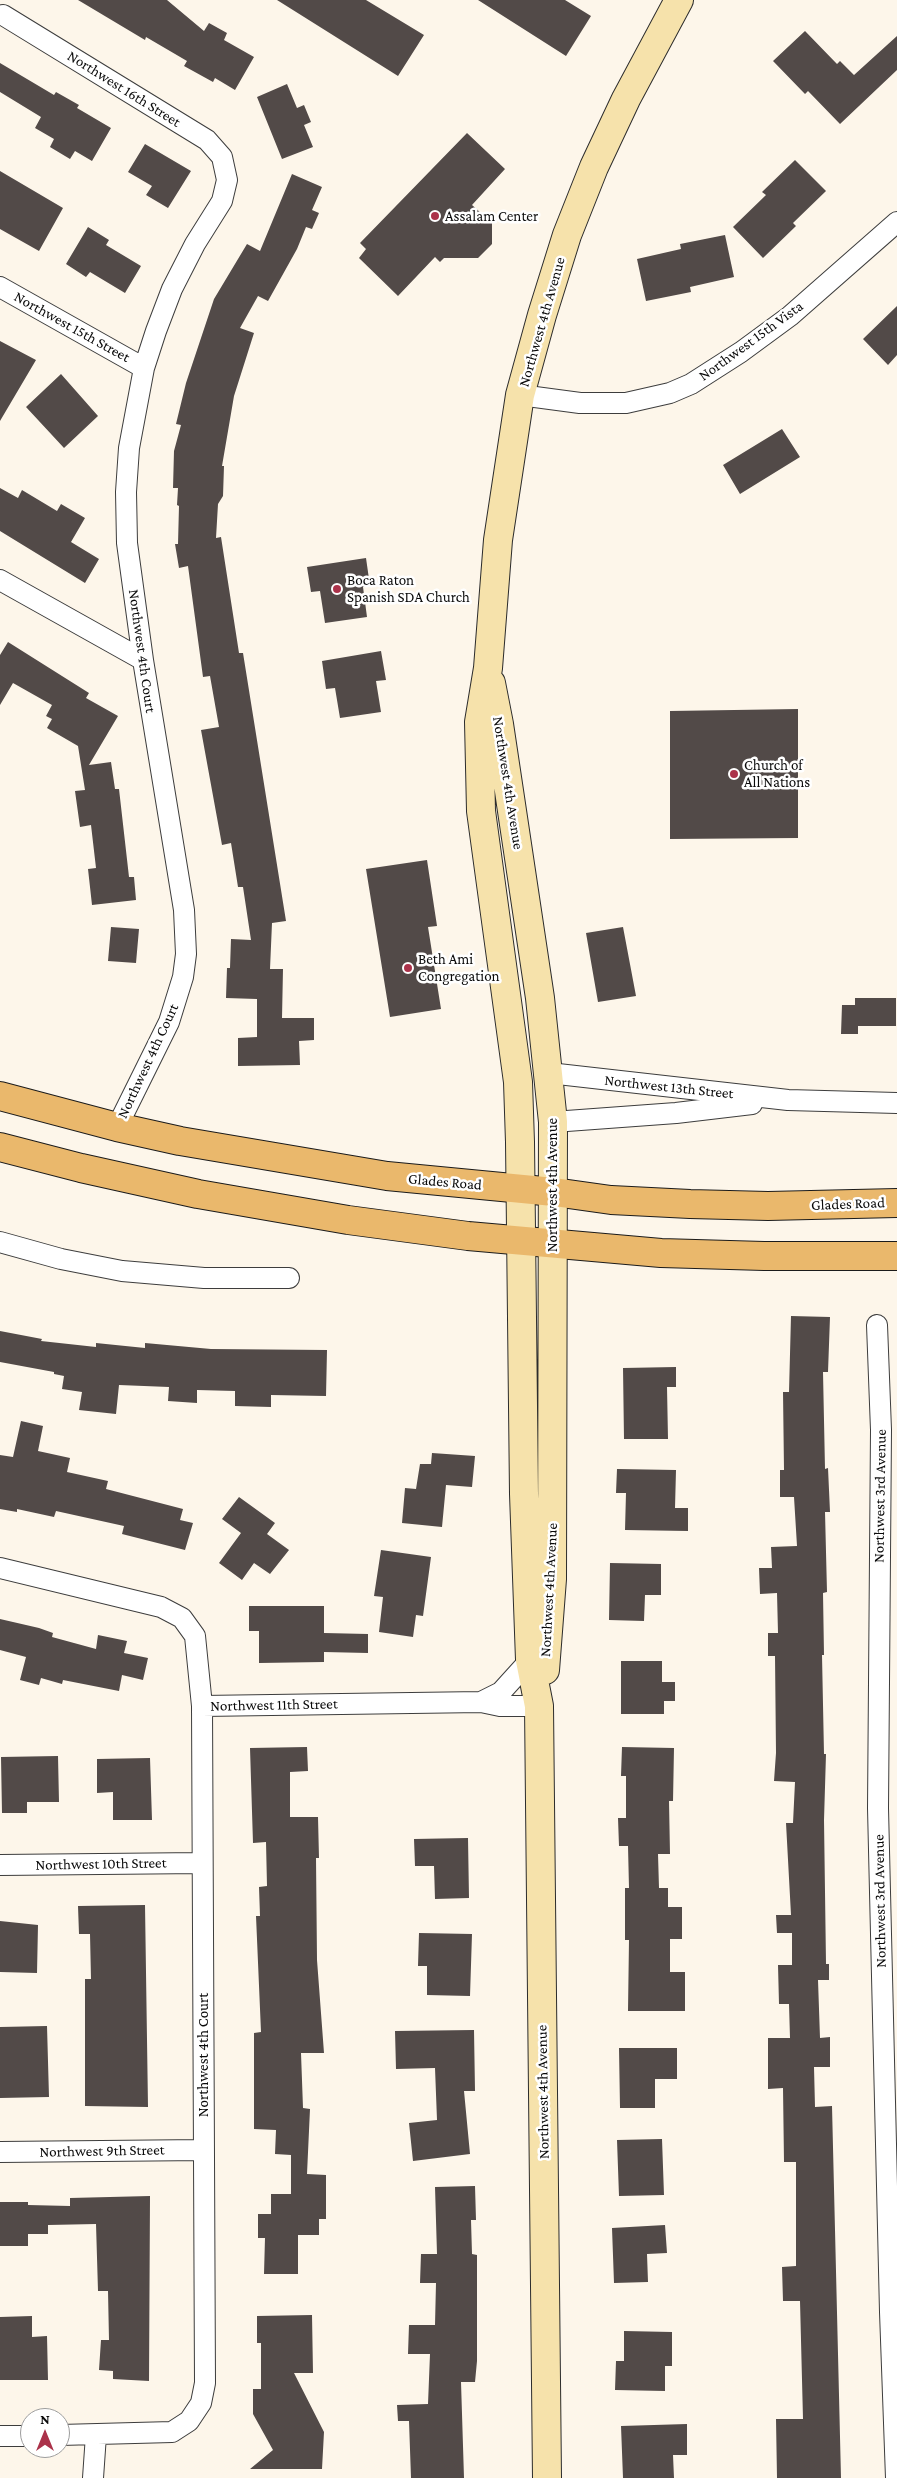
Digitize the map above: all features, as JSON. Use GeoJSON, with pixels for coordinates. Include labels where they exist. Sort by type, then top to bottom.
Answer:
{"type":"FeatureCollection","features":[{"type":"Feature","properties":{"kind":"main road","name":"Glades Road"},"geometry":{"type":"LineString","coordinates":[[0,1096],[117,1127],[326,1167],[387,1176],[554,1192],[611,1200],[768,1206],[897,1203]]}},
{"type":"Feature","properties":{"kind":"main road"},"geometry":{"type":"LineString","coordinates":[[0,1147],[89,1170],[235,1201],[357,1221],[521,1242],[661,1253],[755,1256],[897,1256]]}},
{"type":"Feature","properties":{"kind":"street","name":"Northwest 4th Avenue"},"geometry":{"type":"LineString","coordinates":[[539,1706],[530,1660],[524,1494],[518,1082],[480,801],[478,722],[488,668],[498,540],[520,395],[567,235],[594,168],[626,98],[679,0]]}},
{"type":"Feature","properties":{"kind":"street","name":"Northwest 16th Street"},"geometry":{"type":"LineString","coordinates":[[2,15],[207,140],[222,157],[227,180]]}},
{"type":"Feature","properties":{"kind":"street","name":"Northwest 4th Court"},"geometry":{"type":"LineString","coordinates":[[117,1127],[169,1022],[183,977],[186,954],[184,910],[143,660],[127,543],[126,492],[129,448],[144,368],[172,289],[195,244],[222,201],[227,180]]}},
{"type":"Feature","properties":{"kind":"street","name":"Northwest 15th Vista"},"geometry":{"type":"LineString","coordinates":[[520,395],[580,403],[626,403],[670,393],[691,384],[741,352],[790,316],[897,222]]}},
{"type":"Feature","properties":{"kind":"street","name":"Northwest 15th Street"},"geometry":{"type":"LineString","coordinates":[[0,287],[144,368]]}},
{"type":"Feature","properties":{"kind":"street"},"geometry":{"type":"LineString","coordinates":[[0,580],[143,660]]}},
{"type":"Feature","properties":{"kind":"street","name":"Northwest 4th Avenue"},"geometry":{"type":"LineString","coordinates":[[488,668],[501,732],[549,1073],[553,1122],[552,1579],[546,1662],[539,1706],[547,2478]]}},
{"type":"Feature","properties":{"kind":"street","name":"Northwest 13th Street"},"geometry":{"type":"LineString","coordinates":[[549,1073],[788,1100],[897,1103]]}},
{"type":"Feature","properties":{"kind":"street","name":"Northwest 13th Street"},"geometry":{"type":"LineString","coordinates":[[553,1122],[676,1113],[788,1100]]}},
{"type":"Feature","properties":{"kind":"street"},"geometry":{"type":"LineString","coordinates":[[0,1242],[61,1259],[122,1271],[204,1278],[289,1278]]}},
{"type":"Feature","properties":{"kind":"street","name":"Northwest 3rd Avenue"},"geometry":{"type":"LineString","coordinates":[[877,1325],[889,1430],[888,1673],[878,1808],[890,1965],[896,2478]]}},
{"type":"Feature","properties":{"kind":"street","name":"Northwest 11th Street"},"geometry":{"type":"LineString","coordinates":[[0,1568],[161,1607],[182,1618],[195,1636],[202,1706],[481,1702],[500,1706],[539,1706]]}},
{"type":"Feature","properties":{"kind":"street"},"geometry":{"type":"LineString","coordinates":[[481,1702],[501,1692],[530,1660]]}},
{"type":"Feature","properties":{"kind":"street","name":"Northwest 4th Court"},"geometry":{"type":"LineString","coordinates":[[96,2435],[172,2432],[189,2421],[201,2403],[205,2383],[201,1863],[202,1706]]}},
{"type":"Feature","properties":{"kind":"street","name":"Northwest 10th Street"},"geometry":{"type":"LineString","coordinates":[[0,1866],[201,1863]]}},
{"type":"Feature","properties":{"kind":"street","name":"Northwest 9th Street"},"geometry":{"type":"LineString","coordinates":[[0,2152],[203,2150]]}},
{"type":"Feature","properties":{"kind":"street"},"geometry":{"type":"LineString","coordinates":[[70,2435],[96,2435],[93,2478]]}},
{"type":"Feature","properties":{"kind":"street"},"geometry":{"type":"LineString","coordinates":[[0,2436],[20,2436]]}},
{"type":"Feature","properties":{"kind":"building"},"geometry":{"type":"Polygon","coordinates":[[[78,0],[167,0],[204,31],[209,23],[227,33],[224,40],[254,57],[235,90],[215,78],[213,82],[184,66],[187,61],[146,37],[145,40],[78,0]]]}},
{"type":"Feature","properties":{"kind":"building"},"geometry":{"type":"Polygon","coordinates":[[[277,0],[366,0],[424,35],[398,76],[277,0]]]}},
{"type":"Feature","properties":{"kind":"building"},"geometry":{"type":"Polygon","coordinates":[[[478,0],[565,0],[591,16],[566,56],[478,0]]]}},
{"type":"Feature","properties":{"kind":"building"},"geometry":{"type":"Polygon","coordinates":[[[805,31],[837,64],[840,61],[854,75],[897,36],[897,70],[840,124],[808,91],[805,94],[773,61],[805,31]]]}},
{"type":"Feature","properties":{"kind":"building"},"geometry":{"type":"Polygon","coordinates":[[[0,63],[54,95],[56,92],[79,105],[77,108],[111,128],[92,161],[75,151],[70,159],[50,147],[54,139],[35,128],[41,117],[0,92],[0,63]]]}},
{"type":"Feature","properties":{"kind":"building"},"geometry":{"type":"Polygon","coordinates":[[[287,84],[297,108],[304,105],[311,122],[304,125],[313,147],[282,159],[257,97],[287,84]]]}},
{"type":"Feature","properties":{"kind":"building","name":"Assalam Center"},"geometry":{"type":"Polygon","coordinates":[[[467,133],[505,169],[472,205],[492,223],[492,244],[478,258],[444,258],[440,262],[435,257],[398,296],[359,258],[366,249],[360,243],[467,133]]]}},
{"type":"Feature","properties":{"kind":"building"},"geometry":{"type":"Polygon","coordinates":[[[145,144],[191,171],[168,208],[146,195],[152,186],[128,172],[145,144]]]}},
{"type":"Feature","properties":{"kind":"building"},"geometry":{"type":"Polygon","coordinates":[[[795,160],[826,191],[793,223],[796,226],[763,258],[733,227],[766,195],[762,192],[795,160]]]}},
{"type":"Feature","properties":{"kind":"building"},"geometry":{"type":"Polygon","coordinates":[[[0,171],[63,208],[39,251],[0,229],[0,171]]]}},
{"type":"Feature","properties":{"kind":"building"},"geometry":{"type":"Polygon","coordinates":[[[292,174],[322,187],[312,210],[319,213],[312,229],[306,227],[297,249],[268,301],[258,296],[240,328],[254,333],[234,396],[222,466],[224,466],[223,496],[218,504],[216,538],[221,537],[239,653],[243,653],[286,921],[272,923],[270,969],[283,969],[282,1018],[314,1018],[314,1040],[299,1041],[300,1065],[238,1066],[238,1038],[257,1037],[257,999],[226,998],[227,968],[230,968],[231,939],[251,940],[243,887],[238,887],[231,843],[222,845],[201,730],[219,727],[210,676],[203,677],[188,566],[179,568],[175,544],[178,544],[179,506],[177,505],[178,488],[173,488],[174,451],[181,425],[176,424],[186,383],[214,299],[247,244],[260,251],[292,174]]]}},
{"type":"Feature","properties":{"kind":"building"},"geometry":{"type":"Polygon","coordinates":[[[88,227],[109,240],[106,245],[141,266],[125,293],[90,272],[86,277],[66,264],[88,227]]]}},
{"type":"Feature","properties":{"kind":"building"},"geometry":{"type":"Polygon","coordinates":[[[725,235],[734,277],[690,287],[691,292],[646,301],[637,259],[681,249],[680,244],[725,235]]]}},
{"type":"Feature","properties":{"kind":"building"},"geometry":{"type":"Polygon","coordinates":[[[897,306],[897,355],[888,365],[863,339],[897,306]]]}},
{"type":"Feature","properties":{"kind":"building"},"geometry":{"type":"Polygon","coordinates":[[[0,341],[36,360],[0,421],[0,341]]]}},
{"type":"Feature","properties":{"kind":"building"},"geometry":{"type":"Polygon","coordinates":[[[61,374],[98,416],[64,448],[26,407],[61,374]]]}},
{"type":"Feature","properties":{"kind":"building"},"geometry":{"type":"Polygon","coordinates":[[[782,429],[800,457],[740,494],[723,465],[782,429]]]}},
{"type":"Feature","properties":{"kind":"building"},"geometry":{"type":"Polygon","coordinates":[[[0,488],[18,498],[22,490],[57,511],[61,504],[85,518],[71,542],[99,559],[85,583],[0,531],[0,488]]]}},
{"type":"Feature","properties":{"kind":"building","name":"Boca Raton Spanish SDA Church"},"geometry":{"type":"Polygon","coordinates":[[[366,558],[370,586],[363,587],[367,617],[325,623],[320,591],[311,592],[307,567],[366,558]]]}},
{"type":"Feature","properties":{"kind":"building"},"geometry":{"type":"Polygon","coordinates":[[[8,642],[89,693],[86,698],[118,716],[89,765],[111,762],[115,789],[119,789],[129,877],[134,877],[136,900],[92,905],[88,869],[96,868],[91,825],[80,827],[75,791],[85,790],[78,746],[47,728],[52,719],[46,716],[52,705],[13,683],[0,705],[0,655],[8,642]]]}},
{"type":"Feature","properties":{"kind":"building"},"geometry":{"type":"Polygon","coordinates":[[[381,651],[386,680],[376,681],[381,712],[340,718],[335,688],[326,689],[322,661],[381,651]]]}},
{"type":"Feature","properties":{"kind":"building","name":"Church of All Nations"},"geometry":{"type":"Polygon","coordinates":[[[798,709],[798,838],[670,839],[670,711],[798,709]]]}},
{"type":"Feature","properties":{"kind":"building","name":"Beth Ami Congregation"},"geometry":{"type":"Polygon","coordinates":[[[427,860],[437,926],[428,927],[441,1009],[390,1017],[366,869],[427,860]]]}},
{"type":"Feature","properties":{"kind":"building"},"geometry":{"type":"Polygon","coordinates":[[[111,927],[139,929],[136,963],[108,961],[111,927]]]}},
{"type":"Feature","properties":{"kind":"building"},"geometry":{"type":"Polygon","coordinates":[[[623,927],[636,996],[598,1002],[586,933],[623,927]]]}},
{"type":"Feature","properties":{"kind":"building"},"geometry":{"type":"Polygon","coordinates":[[[855,998],[896,998],[896,1026],[858,1026],[858,1034],[841,1034],[842,1005],[855,1005],[855,998]]]}},
{"type":"Feature","properties":{"kind":"building"},"geometry":{"type":"Polygon","coordinates":[[[791,1316],[830,1317],[828,1372],[823,1372],[825,1469],[828,1468],[830,1512],[825,1512],[827,1592],[823,1593],[824,1655],[822,1655],[824,1754],[826,1754],[824,1820],[826,1964],[829,1964],[829,1980],[818,1980],[820,2038],[830,2037],[830,2067],[814,2067],[815,2107],[832,2106],[841,2478],[777,2478],[776,2419],[803,2419],[800,2301],[783,2301],[782,2267],[796,2266],[796,2162],[784,2162],[783,2088],[768,2089],[768,2038],[790,2038],[789,2004],[779,2004],[778,1965],[792,1965],[792,1933],[777,1933],[776,1915],[791,1915],[786,1823],[793,1823],[795,1782],[774,1781],[776,1753],[775,1656],[768,1656],[768,1633],[778,1633],[777,1593],[760,1594],[759,1568],[772,1568],[771,1547],[797,1546],[794,1497],[780,1497],[780,1470],[784,1470],[783,1392],[789,1392],[791,1316]]]}},
{"type":"Feature","properties":{"kind":"building"},"geometry":{"type":"Polygon","coordinates":[[[0,1331],[42,1339],[41,1341],[96,1347],[96,1343],[145,1348],[145,1343],[211,1349],[327,1350],[326,1396],[271,1395],[271,1407],[235,1406],[235,1391],[197,1390],[197,1403],[168,1401],[169,1387],[119,1385],[116,1414],[79,1410],[82,1392],[62,1389],[64,1376],[54,1374],[54,1372],[0,1362],[0,1331]]]}},
{"type":"Feature","properties":{"kind":"building"},"geometry":{"type":"Polygon","coordinates":[[[676,1367],[676,1387],[667,1387],[668,1439],[624,1439],[623,1368],[676,1367]]]}},
{"type":"Feature","properties":{"kind":"building"},"geometry":{"type":"Polygon","coordinates":[[[21,1421],[43,1426],[38,1451],[70,1458],[67,1472],[108,1481],[106,1489],[183,1509],[180,1520],[193,1523],[185,1550],[122,1534],[124,1526],[56,1511],[54,1517],[17,1509],[17,1512],[0,1509],[0,1455],[13,1457],[21,1421]]]}},
{"type":"Feature","properties":{"kind":"building"},"geometry":{"type":"Polygon","coordinates":[[[432,1453],[475,1456],[472,1487],[446,1485],[442,1527],[402,1523],[405,1488],[416,1489],[420,1464],[431,1464],[432,1453]]]}},
{"type":"Feature","properties":{"kind":"building"},"geometry":{"type":"Polygon","coordinates":[[[617,1469],[676,1470],[675,1508],[688,1508],[688,1531],[625,1530],[626,1493],[616,1493],[617,1469]]]}},
{"type":"Feature","properties":{"kind":"building"},"geometry":{"type":"Polygon","coordinates":[[[239,1497],[275,1523],[267,1534],[289,1550],[270,1574],[254,1563],[242,1580],[219,1563],[241,1533],[222,1519],[239,1497]]]}},
{"type":"Feature","properties":{"kind":"building"},"geometry":{"type":"Polygon","coordinates":[[[381,1550],[431,1557],[423,1616],[416,1615],[413,1637],[379,1632],[383,1597],[374,1596],[381,1550]]]}},
{"type":"Feature","properties":{"kind":"building"},"geometry":{"type":"Polygon","coordinates":[[[610,1563],[661,1564],[661,1595],[645,1595],[644,1621],[609,1620],[610,1563]]]}},
{"type":"Feature","properties":{"kind":"building"},"geometry":{"type":"Polygon","coordinates":[[[249,1606],[324,1606],[324,1633],[368,1634],[368,1653],[324,1652],[324,1662],[259,1663],[259,1631],[249,1631],[249,1606]]]}},
{"type":"Feature","properties":{"kind":"building"},"geometry":{"type":"Polygon","coordinates":[[[0,1619],[39,1628],[53,1633],[52,1637],[96,1649],[98,1635],[127,1641],[124,1653],[148,1658],[143,1680],[122,1675],[119,1691],[63,1680],[62,1684],[41,1678],[39,1685],[20,1680],[26,1657],[0,1650],[0,1619]]]}},
{"type":"Feature","properties":{"kind":"building"},"geometry":{"type":"Polygon","coordinates":[[[621,1661],[662,1661],[662,1682],[675,1682],[675,1701],[664,1701],[664,1714],[621,1714],[621,1661]]]}},
{"type":"Feature","properties":{"kind":"building"},"geometry":{"type":"Polygon","coordinates":[[[307,1747],[308,1771],[290,1772],[290,1817],[318,1817],[319,1858],[316,1858],[317,1960],[324,2053],[301,2053],[303,2108],[310,2109],[307,2174],[326,2175],[326,2219],[319,2219],[319,2235],[298,2235],[298,2274],[264,2274],[265,2238],[258,2238],[258,2214],[271,2214],[271,2194],[291,2194],[291,2155],[275,2154],[276,2130],[254,2129],[254,2033],[261,2032],[256,1916],[260,1916],[259,1887],[267,1886],[266,1842],[253,1843],[250,1748],[307,1747]]]}},
{"type":"Feature","properties":{"kind":"building"},"geometry":{"type":"Polygon","coordinates":[[[622,1747],[674,1748],[673,1801],[669,1801],[670,1854],[658,1854],[659,1888],[668,1888],[668,1907],[682,1907],[682,1939],[670,1939],[670,1972],[685,1972],[685,2011],[628,2011],[629,1940],[625,1940],[625,1888],[629,1888],[628,1846],[619,1846],[618,1818],[626,1818],[626,1776],[621,1776],[622,1747]]]}},
{"type":"Feature","properties":{"kind":"building"},"geometry":{"type":"Polygon","coordinates":[[[58,1756],[59,1802],[27,1802],[27,1813],[2,1813],[1,1757],[58,1756]]]}},
{"type":"Feature","properties":{"kind":"building"},"geometry":{"type":"Polygon","coordinates":[[[150,1758],[152,1820],[113,1820],[113,1792],[97,1793],[97,1759],[150,1758]]]}},
{"type":"Feature","properties":{"kind":"building"},"geometry":{"type":"Polygon","coordinates":[[[468,1838],[469,1898],[435,1899],[434,1866],[415,1866],[414,1839],[468,1838]]]}},
{"type":"Feature","properties":{"kind":"building"},"geometry":{"type":"Polygon","coordinates":[[[145,1905],[148,2107],[85,2106],[85,1979],[91,1979],[90,1934],[79,1934],[78,1906],[145,1905]]]}},
{"type":"Feature","properties":{"kind":"building"},"geometry":{"type":"Polygon","coordinates":[[[0,1921],[38,1925],[37,1973],[0,1972],[0,1921]]]}},
{"type":"Feature","properties":{"kind":"building"},"geometry":{"type":"Polygon","coordinates":[[[419,1933],[472,1934],[470,1996],[427,1995],[427,1966],[418,1966],[419,1933]]]}},
{"type":"Feature","properties":{"kind":"building"},"geometry":{"type":"Polygon","coordinates":[[[47,2026],[49,2097],[0,2098],[0,2027],[47,2026]]]}},
{"type":"Feature","properties":{"kind":"building"},"geometry":{"type":"Polygon","coordinates":[[[474,2030],[475,2091],[464,2091],[470,2154],[413,2161],[409,2123],[437,2120],[435,2068],[396,2069],[395,2031],[474,2030]]]}},
{"type":"Feature","properties":{"kind":"building"},"geometry":{"type":"Polygon","coordinates":[[[619,2048],[677,2048],[677,2079],[655,2079],[655,2108],[620,2108],[619,2048]]]}},
{"type":"Feature","properties":{"kind":"building"},"geometry":{"type":"Polygon","coordinates":[[[662,2139],[664,2195],[619,2196],[617,2140],[662,2139]]]}},
{"type":"Feature","properties":{"kind":"building"},"geometry":{"type":"Polygon","coordinates":[[[475,2186],[476,2220],[471,2220],[472,2254],[477,2255],[477,2361],[475,2382],[461,2382],[464,2478],[411,2478],[409,2421],[398,2421],[397,2405],[428,2404],[430,2354],[408,2354],[409,2325],[435,2325],[436,2283],[420,2283],[421,2254],[437,2254],[435,2187],[475,2186]]]}},
{"type":"Feature","properties":{"kind":"building"},"geometry":{"type":"Polygon","coordinates":[[[150,2196],[149,2381],[113,2379],[113,2371],[99,2370],[101,2340],[109,2340],[108,2291],[98,2291],[96,2224],[48,2225],[48,2234],[28,2234],[28,2246],[0,2246],[0,2202],[28,2202],[28,2205],[70,2206],[70,2198],[150,2196]]]}},
{"type":"Feature","properties":{"kind":"building"},"geometry":{"type":"Polygon","coordinates":[[[665,2225],[667,2253],[647,2254],[648,2282],[614,2283],[612,2228],[665,2225]]]}},
{"type":"Feature","properties":{"kind":"building"},"geometry":{"type":"Polygon","coordinates":[[[312,2315],[313,2373],[294,2373],[324,2432],[322,2469],[250,2469],[273,2450],[253,2414],[253,2389],[261,2389],[261,2343],[257,2343],[257,2316],[312,2315]]]}},
{"type":"Feature","properties":{"kind":"building"},"geometry":{"type":"Polygon","coordinates":[[[32,2316],[32,2337],[47,2336],[48,2380],[0,2380],[0,2317],[32,2316]]]}},
{"type":"Feature","properties":{"kind":"building"},"geometry":{"type":"Polygon","coordinates":[[[624,2331],[672,2332],[672,2366],[665,2366],[665,2391],[615,2390],[616,2361],[624,2361],[624,2331]]]}},
{"type":"Feature","properties":{"kind":"building"},"geometry":{"type":"Polygon","coordinates":[[[687,2424],[687,2455],[673,2455],[674,2478],[623,2478],[621,2426],[687,2424]]]}},
{"type":"Feature","properties":{"kind":"place","name":"Assalam Center"},"geometry":{"type":"Point","coordinates":[435,216]}},
{"type":"Feature","properties":{"kind":"place","name":"Boca Raton Spanish SDA Church"},"geometry":{"type":"Point","coordinates":[337,589]}},
{"type":"Feature","properties":{"kind":"place","name":"Church of All Nations"},"geometry":{"type":"Point","coordinates":[734,774]}},
{"type":"Feature","properties":{"kind":"place","name":"Beth Ami Congregation"},"geometry":{"type":"Point","coordinates":[408,968]}}]}
